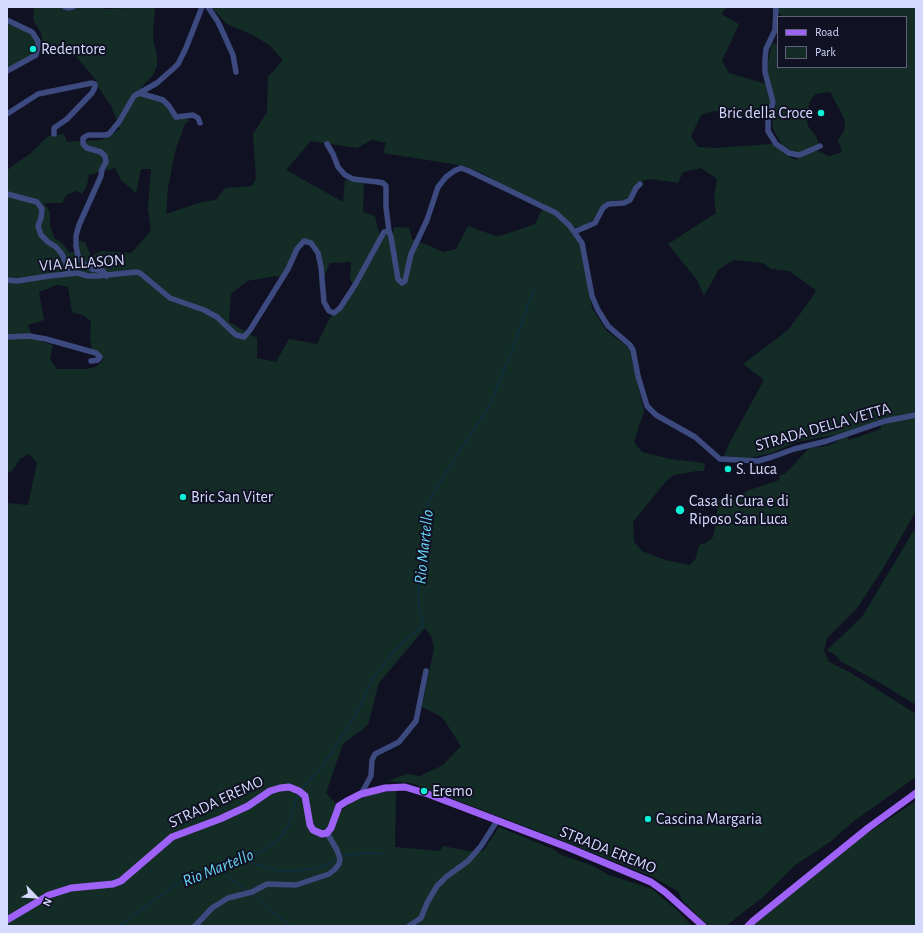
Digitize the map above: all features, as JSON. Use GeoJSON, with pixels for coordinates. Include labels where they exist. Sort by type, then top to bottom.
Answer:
{"type":"FeatureCollection","features":[{"type":"Feature","properties":{"kind":"main road","name":"STRADA EREMO"},"geometry":{"type":"LineString","coordinates":[[7,920],[49,895],[71,888],[113,884],[121,881],[172,837],[220,819],[248,806],[270,791],[289,787],[299,791],[305,796],[310,825],[313,830],[322,834],[327,833],[331,828],[339,806],[361,794],[385,788],[405,787],[428,794],[650,882],[666,892],[700,925]]}},
{"type":"Feature","properties":{"kind":"main road"},"geometry":{"type":"LineString","coordinates":[[743,926],[751,923],[868,828],[916,793]]}},
{"type":"Feature","properties":{"kind":"street"},"geometry":{"type":"LineString","coordinates":[[65,7],[73,7]]}},
{"type":"Feature","properties":{"kind":"street"},"geometry":{"type":"LineString","coordinates":[[107,276],[103,271],[92,270],[83,263],[78,256],[76,246],[76,236],[79,225],[106,162],[105,156],[101,152],[87,148],[83,144],[83,138],[88,134],[109,134],[119,122],[134,96],[157,83],[178,64],[202,7]]}},
{"type":"Feature","properties":{"kind":"street"},"geometry":{"type":"LineString","coordinates":[[208,7],[218,22],[228,43],[233,55],[236,72]]}},
{"type":"Feature","properties":{"kind":"street"},"geometry":{"type":"LineString","coordinates":[[776,7],[774,30],[766,48],[764,60],[765,72],[773,102],[768,121],[768,131],[776,144],[789,153],[798,155],[820,146]]}},
{"type":"Feature","properties":{"kind":"street"},"geometry":{"type":"LineString","coordinates":[[7,20],[32,32],[38,41],[38,46],[36,55],[7,71]]}},
{"type":"Feature","properties":{"kind":"street"},"geometry":{"type":"LineString","coordinates":[[7,114],[38,94],[92,83],[95,84],[96,87],[92,93],[67,119],[54,128],[54,134]]}},
{"type":"Feature","properties":{"kind":"street"},"geometry":{"type":"LineString","coordinates":[[139,93],[163,100],[176,117],[193,115],[198,118],[200,124]]}},
{"type":"Feature","properties":{"kind":"street","name":"STRADA DELLA VETTA"},"geometry":{"type":"LineString","coordinates":[[327,144],[338,167],[345,176],[353,179],[383,183],[386,186],[386,214],[397,277],[399,282],[402,283],[405,282],[411,254],[427,220],[438,187],[446,177],[454,171],[461,168],[469,171],[556,213],[569,225],[583,245],[595,304],[608,326],[630,345],[633,350],[638,376],[647,406],[656,415],[695,436],[720,460],[758,461],[794,449],[827,442],[885,421],[916,415]]}},
{"type":"Feature","properties":{"kind":"street"},"geometry":{"type":"LineString","coordinates":[[574,232],[595,223],[603,208],[608,204],[624,203],[630,200],[636,188],[640,184]]}},
{"type":"Feature","properties":{"kind":"street"},"geometry":{"type":"LineString","coordinates":[[7,194],[37,202],[42,209],[38,226],[40,236],[56,247],[62,254],[68,274]]}},
{"type":"Feature","properties":{"kind":"street","name":"VIA ALLASON"},"geometry":{"type":"LineString","coordinates":[[7,280],[18,281],[77,273],[88,276],[107,276],[136,272],[140,273],[170,298],[204,310],[217,317],[236,335],[244,337],[250,330],[288,269],[297,249],[304,241],[311,243],[318,253],[321,267],[324,302],[329,311],[334,313],[340,308],[355,286],[384,232],[389,231]]}},
{"type":"Feature","properties":{"kind":"street"},"geometry":{"type":"LineString","coordinates":[[7,337],[17,335],[46,339],[96,353],[100,356],[98,360],[91,361]]}},
{"type":"Feature","properties":{"kind":"street"},"geometry":{"type":"LineString","coordinates":[[361,794],[371,776],[372,760],[375,754],[399,742],[416,721],[426,671]]}},
{"type":"Feature","properties":{"kind":"street"},"geometry":{"type":"LineString","coordinates":[[409,926],[421,918],[427,903],[437,886],[446,877],[468,861],[481,846],[497,821]]}},
{"type":"Feature","properties":{"kind":"street"},"geometry":{"type":"LineString","coordinates":[[195,926],[212,908],[228,898],[252,892],[266,884],[296,885],[329,874],[335,870],[340,859],[333,842],[327,833]]}},
{"type":"Feature","properties":{"kind":"green space"},"geometry":{"type":"Polygon","coordinates":[[[34,7],[61,7],[68,11],[74,10],[76,7],[103,7],[104,9],[155,7],[153,33],[157,56],[157,66],[153,75],[136,96],[141,95],[158,100],[165,104],[175,118],[188,118],[189,121],[185,124],[175,152],[168,188],[166,214],[201,202],[216,200],[225,188],[252,186],[256,179],[253,134],[267,112],[268,77],[283,60],[269,45],[251,34],[227,24],[211,7],[727,7],[721,14],[739,24],[722,61],[729,73],[766,84],[771,102],[766,117],[713,111],[701,115],[691,136],[698,147],[713,148],[772,144],[795,160],[814,149],[829,156],[842,152],[838,140],[844,131],[845,120],[830,92],[816,94],[809,104],[807,123],[816,136],[819,145],[803,152],[795,153],[782,145],[772,127],[776,102],[767,82],[768,62],[772,43],[777,45],[777,68],[907,68],[907,16],[783,16],[770,7],[916,7],[916,511],[884,567],[857,608],[827,638],[824,651],[829,662],[851,673],[916,714],[916,777],[854,821],[830,842],[794,866],[764,896],[726,926],[712,926],[706,924],[682,900],[679,892],[653,877],[411,783],[387,781],[407,774],[420,776],[443,765],[461,746],[442,717],[422,707],[434,648],[431,636],[425,628],[379,683],[368,725],[343,744],[326,793],[342,810],[350,803],[372,794],[396,791],[395,847],[440,851],[443,846],[468,851],[483,851],[499,827],[555,850],[559,854],[591,865],[609,875],[652,889],[676,909],[692,926],[7,926],[7,503],[28,505],[37,463],[29,454],[20,459],[12,471],[7,473],[7,170],[31,153],[48,136],[64,134],[67,142],[101,140],[120,129],[111,106],[99,88],[96,80],[74,54],[41,55],[43,44],[41,33],[33,19],[34,7]],[[372,140],[357,148],[311,141],[286,170],[343,202],[345,180],[364,182],[363,212],[375,216],[379,233],[392,236],[394,227],[409,228],[412,239],[444,252],[456,249],[468,226],[500,236],[535,224],[545,204],[520,194],[480,172],[464,166],[383,153],[386,143],[372,140]],[[115,168],[89,175],[87,185],[82,194],[76,191],[66,195],[62,203],[44,203],[50,212],[50,226],[55,239],[61,242],[70,253],[79,249],[78,243],[80,241],[85,242],[91,256],[102,251],[131,253],[151,231],[148,208],[151,169],[141,169],[136,193],[121,180],[115,168]],[[701,168],[683,172],[678,183],[650,179],[636,183],[631,195],[624,200],[606,201],[593,220],[585,225],[573,228],[581,245],[592,308],[606,330],[629,348],[644,411],[634,442],[642,452],[670,459],[705,463],[704,471],[674,475],[667,480],[633,522],[634,542],[642,551],[665,560],[690,565],[696,558],[699,545],[706,543],[713,537],[717,520],[717,500],[725,498],[732,500],[749,490],[779,480],[780,475],[786,473],[809,448],[828,446],[847,436],[849,440],[881,429],[880,420],[846,433],[796,442],[772,453],[749,458],[723,458],[730,442],[764,380],[743,364],[788,330],[816,290],[789,271],[771,269],[763,263],[734,260],[719,269],[704,296],[697,280],[668,244],[716,213],[714,197],[717,179],[701,168]],[[304,244],[299,250],[285,278],[275,276],[247,281],[231,294],[229,322],[257,338],[257,358],[276,362],[289,339],[317,344],[331,316],[337,314],[343,308],[356,288],[350,279],[351,262],[330,263],[319,289],[320,276],[317,256],[311,246],[304,244]],[[57,285],[39,292],[44,320],[28,325],[33,339],[53,345],[50,359],[57,369],[85,369],[95,367],[102,362],[103,357],[99,353],[92,350],[90,338],[91,322],[85,316],[72,312],[68,287],[57,285]]]}},
{"type":"Feature","properties":{"kind":"green space"},"geometry":{"type":"Polygon","coordinates":[[[7,24],[26,30],[32,34],[37,44],[34,55],[7,69],[7,24]]]}},
{"type":"Feature","properties":{"kind":"green space"},"geometry":{"type":"Polygon","coordinates":[[[916,527],[916,705],[840,661],[838,657],[827,650],[862,617],[916,527]]]}},
{"type":"Feature","properties":{"kind":"green space"},"geometry":{"type":"Polygon","coordinates":[[[916,801],[916,926],[752,926],[866,834],[916,801]]]}},
{"type":"Feature","properties":{"kind":"waterway","name":"Rio Martello"},"geometry":{"type":"LineString","coordinates":[[302,788],[322,767],[357,713],[373,678],[397,648],[423,625],[418,598],[423,526],[428,503],[450,466],[489,407],[511,353],[534,289]]}},
{"type":"Feature","properties":{"kind":"waterway","name":"Rio Martello"},"geometry":{"type":"LineString","coordinates":[[119,926],[178,883],[264,850],[279,839],[289,825],[297,795]]}},
{"type":"Feature","properties":{"kind":"waterway"},"geometry":{"type":"LineString","coordinates":[[343,856],[367,853],[384,854]]}},
{"type":"Feature","properties":{"kind":"waterway"},"geometry":{"type":"LineString","coordinates":[[243,858],[255,864],[280,871],[312,869],[327,865],[336,858]]}},
{"type":"Feature","properties":{"kind":"waterway"},"geometry":{"type":"LineString","coordinates":[[219,868],[245,889]]}},
{"type":"Feature","properties":{"kind":"waterway"},"geometry":{"type":"LineString","coordinates":[[254,895],[267,908],[291,926]]}},
{"type":"Feature","properties":{"kind":"place","name":"Redentore"},"geometry":{"type":"Point","coordinates":[33,49]}},
{"type":"Feature","properties":{"kind":"place","name":"Bric della Croce"},"geometry":{"type":"Point","coordinates":[821,113]}},
{"type":"Feature","properties":{"kind":"place","name":"S. Luca"},"geometry":{"type":"Point","coordinates":[728,469]}},
{"type":"Feature","properties":{"kind":"place","name":"Bric San Viter"},"geometry":{"type":"Point","coordinates":[183,497]}},
{"type":"Feature","properties":{"kind":"place","name":"Casa di Cura e di Riposo San Luca"},"geometry":{"type":"Point","coordinates":[680,510]}},
{"type":"Feature","properties":{"kind":"place","name":"Eremo"},"geometry":{"type":"Point","coordinates":[424,791]}},
{"type":"Feature","properties":{"kind":"place","name":"Cascina Margaria"},"geometry":{"type":"Point","coordinates":[648,819]}}]}
